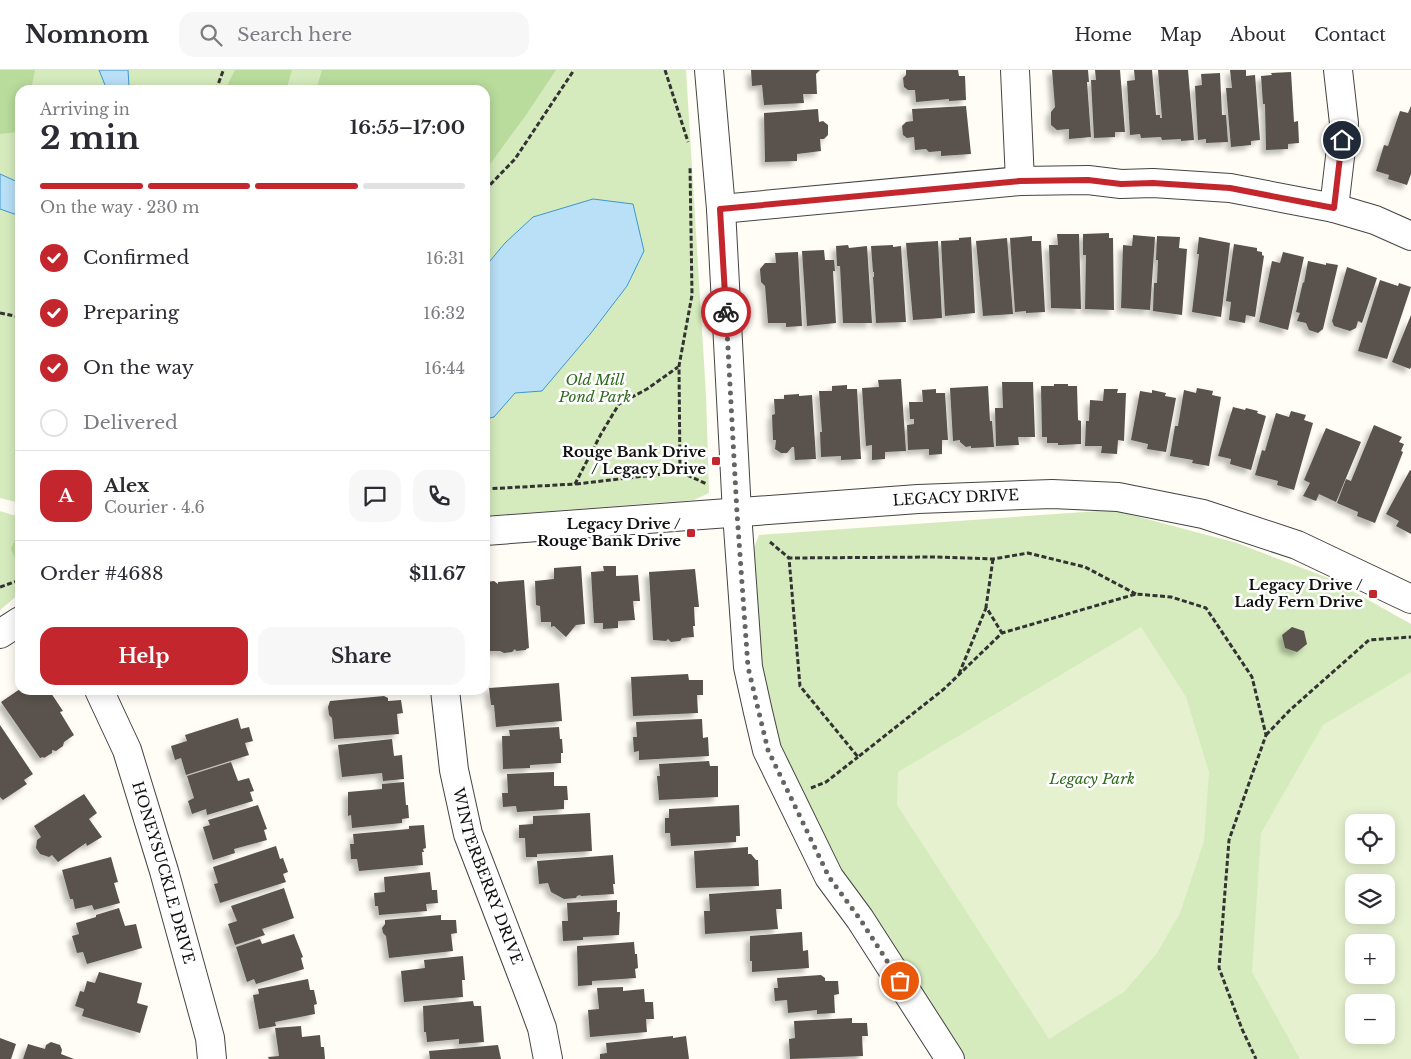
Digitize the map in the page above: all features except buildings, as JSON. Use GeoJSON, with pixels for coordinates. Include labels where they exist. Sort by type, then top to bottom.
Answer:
{"type":"FeatureCollection","features":[{"type":"Feature","properties":{"kind":"street"},"geometry":{"type":"LineString","coordinates":[[710,70],[748,667],[768,750],[829,877],[860,919],[950,1059]]}},
{"type":"Feature","properties":{"kind":"street"},"geometry":{"type":"LineString","coordinates":[[1015,70],[1020,181]]}},
{"type":"Feature","properties":{"kind":"street"},"geometry":{"type":"LineString","coordinates":[[1334,208],[1344,123],[1338,70]]}},
{"type":"Feature","properties":{"kind":"street"},"geometry":{"type":"LineString","coordinates":[[720,209],[1020,181],[1088,180],[1121,184],[1153,183],[1230,188],[1334,208],[1374,220],[1411,236]]}},
{"type":"Feature","properties":{"kind":"street","name":"LEGACY DRIVE"},"geometry":{"type":"LineString","coordinates":[[490,531],[927,499],[1052,494],[1118,496],[1203,514],[1297,545],[1411,599]]}},
{"type":"Feature","properties":{"kind":"street"},"geometry":{"type":"LineString","coordinates":[[0,634],[15,625]]}},
{"type":"Feature","properties":{"kind":"street","name":"HONEYSUCKLE DRIVE"},"geometry":{"type":"LineString","coordinates":[[101,695],[127,750],[138,786],[210,1038],[212,1059]]}},
{"type":"Feature","properties":{"kind":"street","name":"WINTERBERRY DRIVE"},"geometry":{"type":"LineString","coordinates":[[446,695],[454,770],[468,834],[542,1028],[548,1059]]}},
{"type":"Feature","properties":{"kind":"path"},"geometry":{"type":"LineString","coordinates":[[490,185],[515,159],[574,70]]}},
{"type":"Feature","properties":{"kind":"path"},"geometry":{"type":"LineString","coordinates":[[665,70],[689,144]]}},
{"type":"Feature","properties":{"kind":"path"},"geometry":{"type":"LineString","coordinates":[[218,85],[223,72]]}},
{"type":"Feature","properties":{"kind":"path"},"geometry":{"type":"LineString","coordinates":[[680,472],[679,366],[692,296],[690,161]]}},
{"type":"Feature","properties":{"kind":"path"},"geometry":{"type":"LineString","coordinates":[[0,313],[15,316]]}},
{"type":"Feature","properties":{"kind":"path"},"geometry":{"type":"LineString","coordinates":[[575,484],[619,404],[647,389],[679,366]]}},
{"type":"Feature","properties":{"kind":"path"},"geometry":{"type":"LineString","coordinates":[[490,490],[575,484],[680,472],[707,484]]}},
{"type":"Feature","properties":{"kind":"path"},"geometry":{"type":"LineString","coordinates":[[770,542],[789,558],[938,557],[993,560],[1028,553],[1085,567],[1136,594]]}},
{"type":"Feature","properties":{"kind":"path"},"geometry":{"type":"LineString","coordinates":[[789,558],[800,686],[858,757]]}},
{"type":"Feature","properties":{"kind":"path"},"geometry":{"type":"LineString","coordinates":[[958,676],[986,607],[993,560]]}},
{"type":"Feature","properties":{"kind":"path"},"geometry":{"type":"LineString","coordinates":[[0,587],[15,582]]}},
{"type":"Feature","properties":{"kind":"path"},"geometry":{"type":"LineString","coordinates":[[790,797],[826,782],[944,689],[1002,633],[1136,594],[1171,597],[1206,608],[1252,676],[1266,735]]}},
{"type":"Feature","properties":{"kind":"path"},"geometry":{"type":"LineString","coordinates":[[986,607],[1002,633]]}},
{"type":"Feature","properties":{"kind":"path"},"geometry":{"type":"LineString","coordinates":[[1256,1059],[1242,1029],[1219,968],[1229,840],[1266,735],[1290,710],[1369,640],[1411,637]]}},
{"type":"Feature","properties":{"kind":"green space","name":"Old Mill Pond Park"},"geometry":{"type":"Polygon","coordinates":[[[0,70],[686,70],[706,395],[709,493],[694,500],[490,516],[490,85],[15,85],[15,502],[0,498],[0,70]]]}},
{"type":"Feature","properties":{"kind":"green space"},"geometry":{"type":"Polygon","coordinates":[[[0,70],[35,70],[32,85],[15,85],[15,132],[0,134],[0,70]]]}},
{"type":"Feature","properties":{"kind":"green space"},"geometry":{"type":"Polygon","coordinates":[[[235,70],[292,70],[288,85],[228,85],[235,70]]]}},
{"type":"Feature","properties":{"kind":"green space"},"geometry":{"type":"Polygon","coordinates":[[[322,70],[556,70],[490,164],[490,85],[318,85],[322,70]]]}},
{"type":"Feature","properties":{"kind":"green space","name":"Legacy Park"},"geometry":{"type":"Polygon","coordinates":[[[1113,510],[1237,543],[1331,579],[1411,624],[1411,1059],[963,1059],[836,873],[774,753],[761,681],[752,553],[759,535],[1113,510]]]}},
{"type":"Feature","properties":{"kind":"green space"},"geometry":{"type":"Polygon","coordinates":[[[0,511],[15,515],[15,597],[0,610],[0,511]]]}},
{"type":"Feature","properties":{"kind":"green space"},"geometry":{"type":"Polygon","coordinates":[[[15,540],[15,558],[11,549],[15,540]]]}},
{"type":"Feature","properties":{"kind":"green space"},"geometry":{"type":"Polygon","coordinates":[[[1141,627],[1186,697],[1209,772],[1204,841],[1180,913],[1157,953],[1125,991],[1049,1039],[897,805],[898,772],[1141,627]]]}},
{"type":"Feature","properties":{"kind":"green space"},"geometry":{"type":"Polygon","coordinates":[[[1411,672],[1411,1059],[1300,1059],[1252,972],[1261,833],[1323,725],[1411,672]]]}},
{"type":"Feature","properties":{"kind":"water"},"geometry":{"type":"Polygon","coordinates":[[[99,70],[128,70],[129,85],[105,85],[99,70]]]}},
{"type":"Feature","properties":{"kind":"water"},"geometry":{"type":"Polygon","coordinates":[[[0,174],[15,181],[15,214],[0,209],[0,174]]]}},
{"type":"Feature","properties":{"kind":"water"},"geometry":{"type":"Polygon","coordinates":[[[593,199],[633,204],[644,251],[627,286],[591,333],[542,391],[515,393],[494,417],[490,418],[490,261],[505,243],[533,217],[593,199]]]}},
{"type":"Feature","properties":{"kind":"way so far"},"geometry":{"type":"LineString","coordinates":[[726,312],[748,667],[758,712],[768,750],[829,877],[860,919],[900,981]]}},
{"type":"Feature","properties":{"kind":"place","name":"Rouge Bank Drive / Legacy Drive"},"geometry":{"type":"Point","coordinates":[716,461]}},
{"type":"Feature","properties":{"kind":"place","name":"Legacy Drive / Rouge Bank Drive"},"geometry":{"type":"Point","coordinates":[691,533]}},
{"type":"Feature","properties":{"kind":"place","name":"Legacy Drive / Lady Fern Drive"},"geometry":{"type":"Point","coordinates":[1373,594]}},
{"type":"Feature","properties":{"kind":"route"},"geometry":{"type":"LineString","coordinates":[[726,312],[720,209],[1020,181],[1060,180],[1230,188],[1334,208],[1342,140]]}}]}
